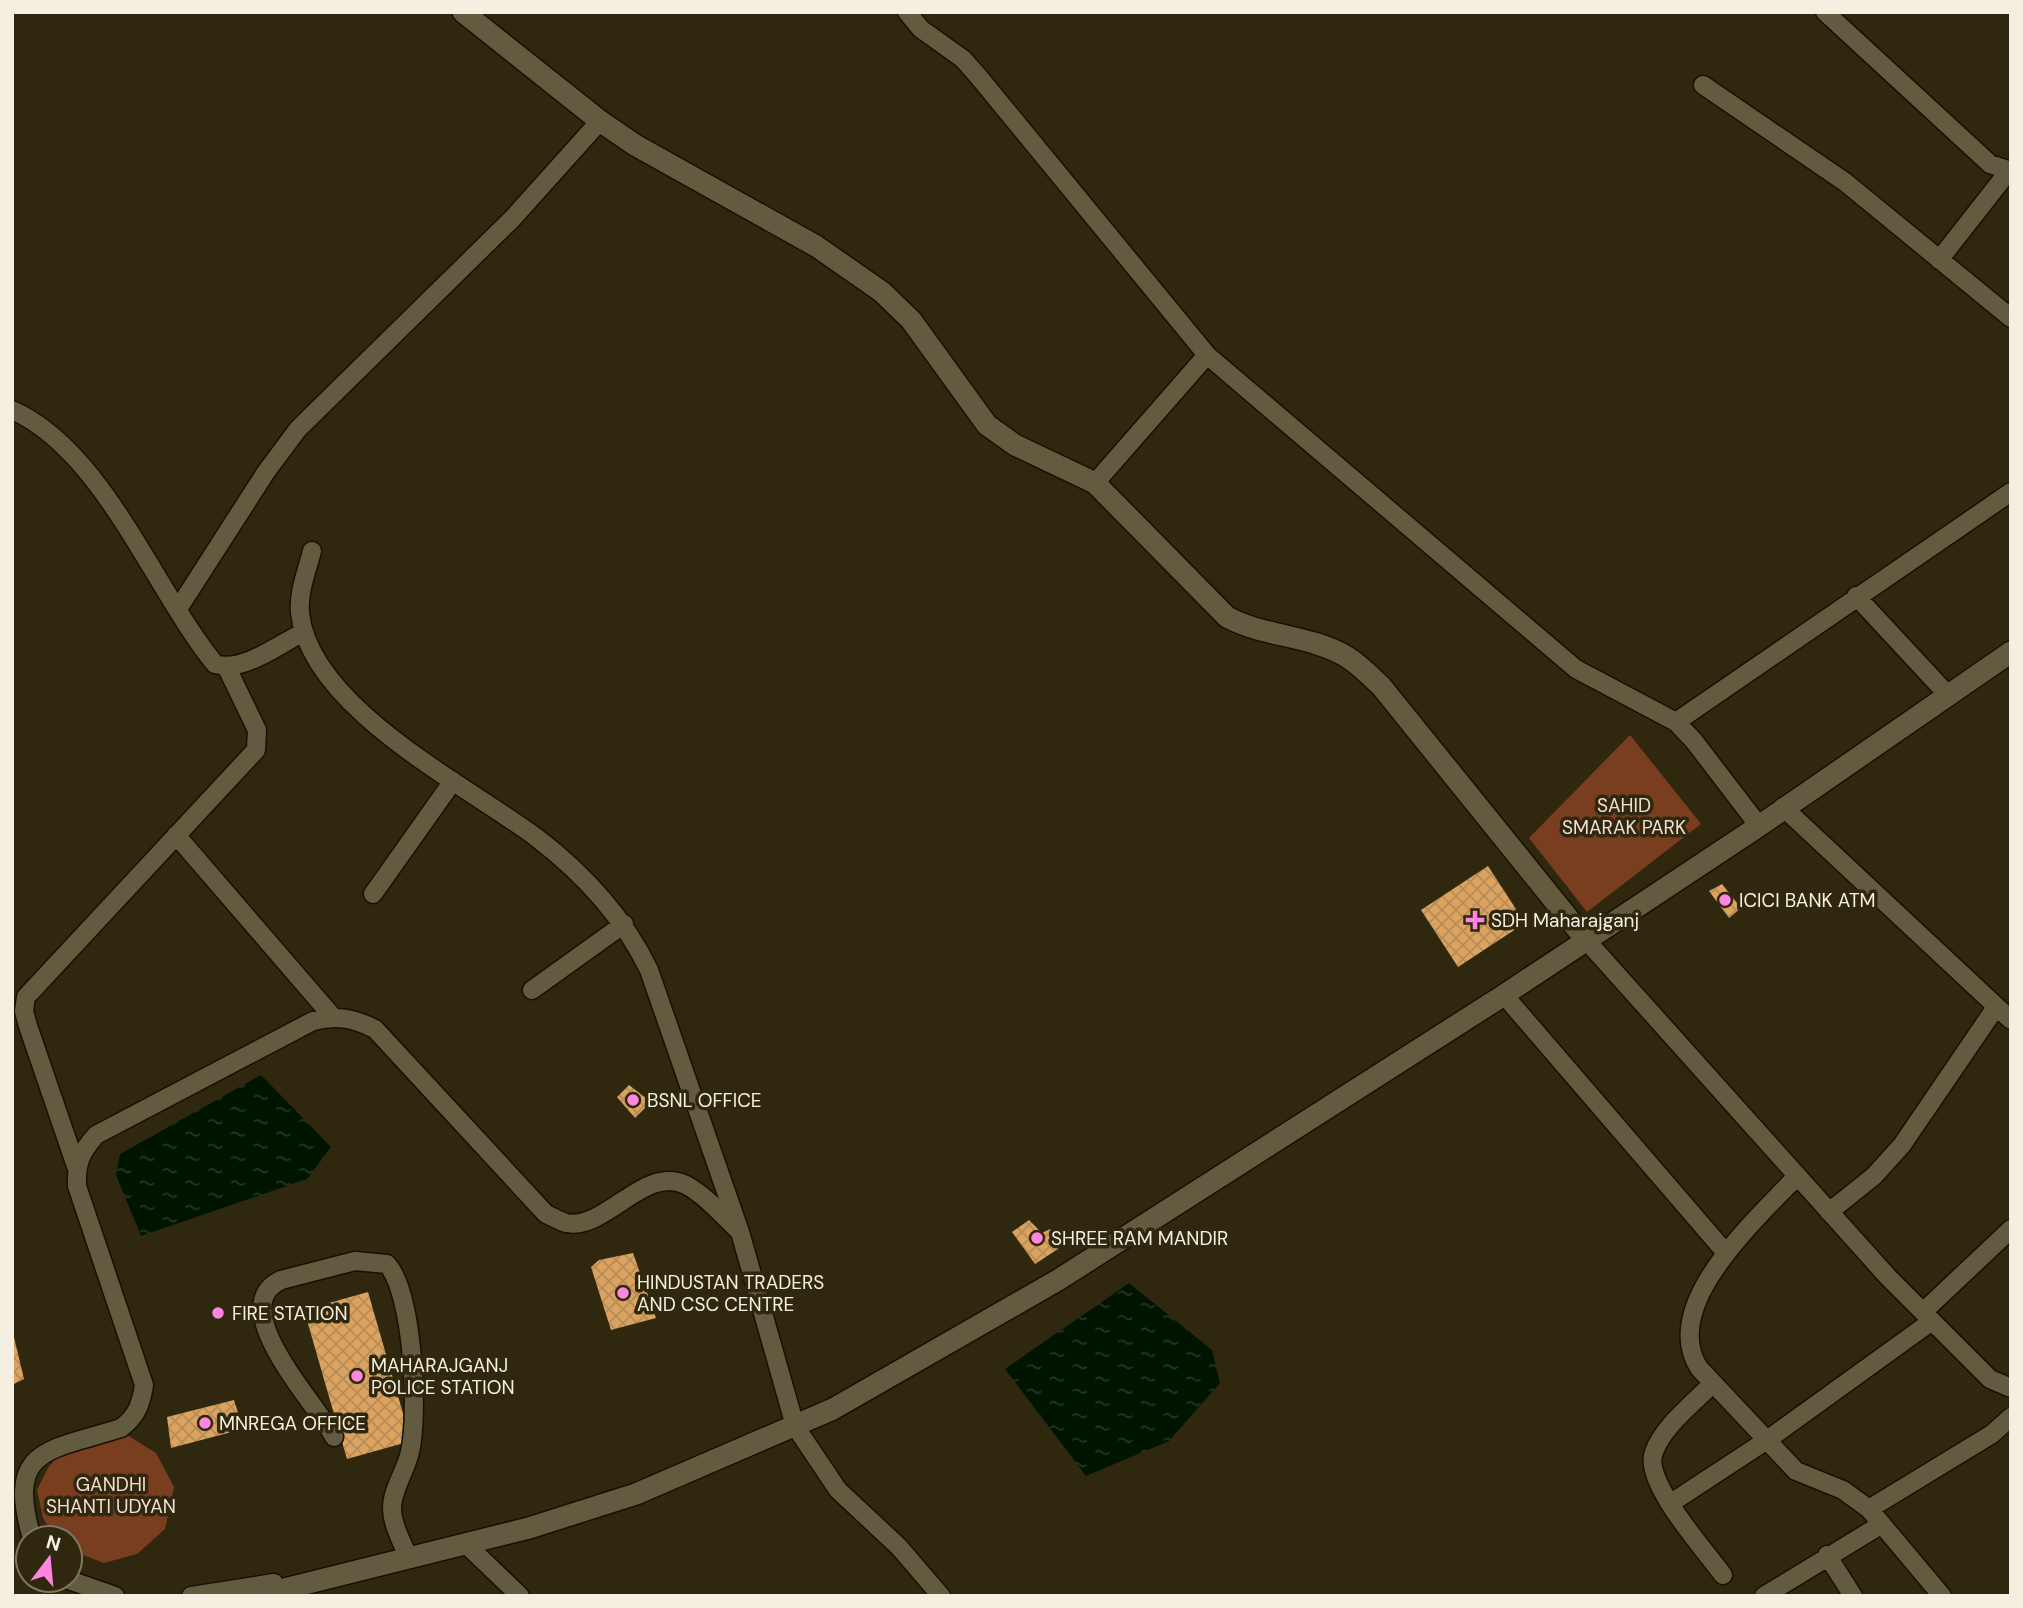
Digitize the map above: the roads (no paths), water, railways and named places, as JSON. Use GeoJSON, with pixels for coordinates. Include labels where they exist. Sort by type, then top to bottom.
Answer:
{"type":"FeatureCollection","features":[{"type":"Feature","properties":{"kind":"street"},"geometry":{"type":"LineString","coordinates":[[463,12],[600,121],[668,165],[816,246],[865,278],[911,320],[987,425],[1015,445],[1078,472],[1095,483],[1227,617],[1247,627],[1328,649],[1360,667],[1381,686],[1586,940],[1829,1212],[1990,1379],[2011,1388]]}},
{"type":"Feature","properties":{"kind":"street"},"geometry":{"type":"LineString","coordinates":[[907,12],[921,29],[963,59],[978,76],[1207,355],[1576,669],[1676,722],[1694,741],[1759,826]]}},
{"type":"Feature","properties":{"kind":"street"},"geometry":{"type":"LineString","coordinates":[[1825,12],[1990,164],[2010,172],[1939,260]]}},
{"type":"Feature","properties":{"kind":"street"},"geometry":{"type":"LineString","coordinates":[[1703,85],[1845,181],[2011,318]]}},
{"type":"Feature","properties":{"kind":"street"},"geometry":{"type":"LineString","coordinates":[[178,609],[266,472],[298,429],[513,218],[600,121]]}},
{"type":"Feature","properties":{"kind":"street"},"geometry":{"type":"LineString","coordinates":[[1095,483],[1207,355]]}},
{"type":"Feature","properties":{"kind":"street"},"geometry":{"type":"LineString","coordinates":[[12,410],[50,433],[82,464],[215,664],[227,668],[304,632]]}},
{"type":"Feature","properties":{"kind":"street"},"geometry":{"type":"LineString","coordinates":[[1676,722],[2011,492]]}},
{"type":"Feature","properties":{"kind":"street"},"geometry":{"type":"LineString","coordinates":[[312,551],[300,595],[304,632],[334,683],[382,732],[562,859],[589,883],[624,924],[649,970],[740,1232],[795,1426],[838,1490],[899,1547],[940,1596]]}},
{"type":"Feature","properties":{"kind":"street"},"geometry":{"type":"LineString","coordinates":[[1856,596],[1947,694]]}},
{"type":"Feature","properties":{"kind":"street"},"geometry":{"type":"LineString","coordinates":[[256,1596],[466,1544],[636,1494],[833,1409],[1058,1280],[1504,995],[1759,826],[2011,652]]}},
{"type":"Feature","properties":{"kind":"street"},"geometry":{"type":"LineString","coordinates":[[28,1524],[22,1485],[31,1464],[48,1451],[121,1428],[131,1420],[141,1404],[144,1385],[77,1186],[76,1166],[28,1026],[24,1011],[26,997],[248,759],[258,742],[257,730],[227,668]]}},
{"type":"Feature","properties":{"kind":"street"},"geometry":{"type":"LineString","coordinates":[[373,894],[453,781]]}},
{"type":"Feature","properties":{"kind":"street"},"geometry":{"type":"LineString","coordinates":[[1783,807],[2011,1020]]}},
{"type":"Feature","properties":{"kind":"street"},"geometry":{"type":"LineString","coordinates":[[176,835],[332,1016]]}},
{"type":"Feature","properties":{"kind":"street"},"geometry":{"type":"LineString","coordinates":[[532,990],[624,924]]}},
{"type":"Feature","properties":{"kind":"street"},"geometry":{"type":"LineString","coordinates":[[1504,995],[1726,1253]]}},
{"type":"Feature","properties":{"kind":"street"},"geometry":{"type":"LineString","coordinates":[[1829,1212],[1874,1176],[1902,1145],[1996,1007]]}},
{"type":"Feature","properties":{"kind":"street"},"geometry":{"type":"LineString","coordinates":[[76,1166],[83,1150],[96,1135],[313,1021],[332,1016],[354,1019],[375,1030],[546,1214],[568,1223],[588,1220],[653,1184],[672,1180],[688,1186],[740,1232]]}},
{"type":"Feature","properties":{"kind":"street"},"geometry":{"type":"LineString","coordinates":[[1797,1176],[1726,1253],[1710,1277],[1689,1325],[1687,1341],[1690,1354],[1796,1471],[1843,1490],[1869,1509],[1942,1596]]}},
{"type":"Feature","properties":{"kind":"street"},"geometry":{"type":"LineString","coordinates":[[1671,1503],[1767,1440],[1927,1316],[2011,1229]]}},
{"type":"Feature","properties":{"kind":"street"},"geometry":{"type":"LineString","coordinates":[[334,1437],[285,1368],[260,1310],[263,1294],[269,1285],[281,1280],[355,1261],[387,1264],[397,1274],[401,1288],[412,1363],[413,1434],[392,1511],[409,1559]]}},
{"type":"Feature","properties":{"kind":"street"},"geometry":{"type":"LineString","coordinates":[[1713,1382],[1660,1440],[1652,1454],[1655,1478],[1723,1575]]}},
{"type":"Feature","properties":{"kind":"street"},"geometry":{"type":"LineString","coordinates":[[1869,1509],[1992,1434],[2011,1417]]}},
{"type":"Feature","properties":{"kind":"street"},"geometry":{"type":"LineString","coordinates":[[1765,1596],[1882,1524]]}},
{"type":"Feature","properties":{"kind":"street"},"geometry":{"type":"LineString","coordinates":[[466,1544],[520,1596]]}},
{"type":"Feature","properties":{"kind":"street"},"geometry":{"type":"LineString","coordinates":[[1828,1555],[1853,1596]]}},
{"type":"Feature","properties":{"kind":"street"},"geometry":{"type":"LineString","coordinates":[[191,1596],[374,1568]]}},
{"type":"Feature","properties":{"kind":"street"},"geometry":{"type":"LineString","coordinates":[[84,1585],[115,1596]]}},
{"type":"Feature","properties":{"kind":"water"},"geometry":{"type":"Polygon","coordinates":[[[261,1075],[331,1147],[307,1179],[141,1236],[116,1175],[120,1154],[261,1075]]]}},
{"type":"Feature","properties":{"kind":"water"},"geometry":{"type":"Polygon","coordinates":[[[1129,1283],[1212,1350],[1220,1383],[1169,1441],[1086,1476],[1005,1369],[1129,1283]]]}},
{"type":"Feature","properties":{"kind":"place","name":"ICICI BANK ATM"},"geometry":{"type":"Point","coordinates":[1725,900]}},
{"type":"Feature","properties":{"kind":"place","name":"SDH Maharajganj"},"geometry":{"type":"Point","coordinates":[1475,920]}},
{"type":"Feature","properties":{"kind":"place","name":"BSNL OFFICE"},"geometry":{"type":"Point","coordinates":[633,1100]}},
{"type":"Feature","properties":{"kind":"place","name":"SHREE RAM MANDIR"},"geometry":{"type":"Point","coordinates":[1037,1238]}},
{"type":"Feature","properties":{"kind":"place","name":"HINDUSTAN TRADERS AND CSC CENTRE"},"geometry":{"type":"Point","coordinates":[623,1293]}},
{"type":"Feature","properties":{"kind":"place","name":"FIRE STATION"},"geometry":{"type":"Point","coordinates":[218,1313]}},
{"type":"Feature","properties":{"kind":"place","name":"MAHARAJGANJ POLICE STATION"},"geometry":{"type":"Point","coordinates":[357,1376]}},
{"type":"Feature","properties":{"kind":"place","name":"MNREGA OFFICE"},"geometry":{"type":"Point","coordinates":[205,1423]}},
{"type":"Feature","properties":{"kind":"park label","name":"SAHID SMARAK PARK"},"geometry":{"type":"Point","coordinates":[1624,816]}},
{"type":"Feature","properties":{"kind":"park label","name":"GANDHI SHANTI UDYAN"},"geometry":{"type":"Point","coordinates":[111,1495]}}]}
